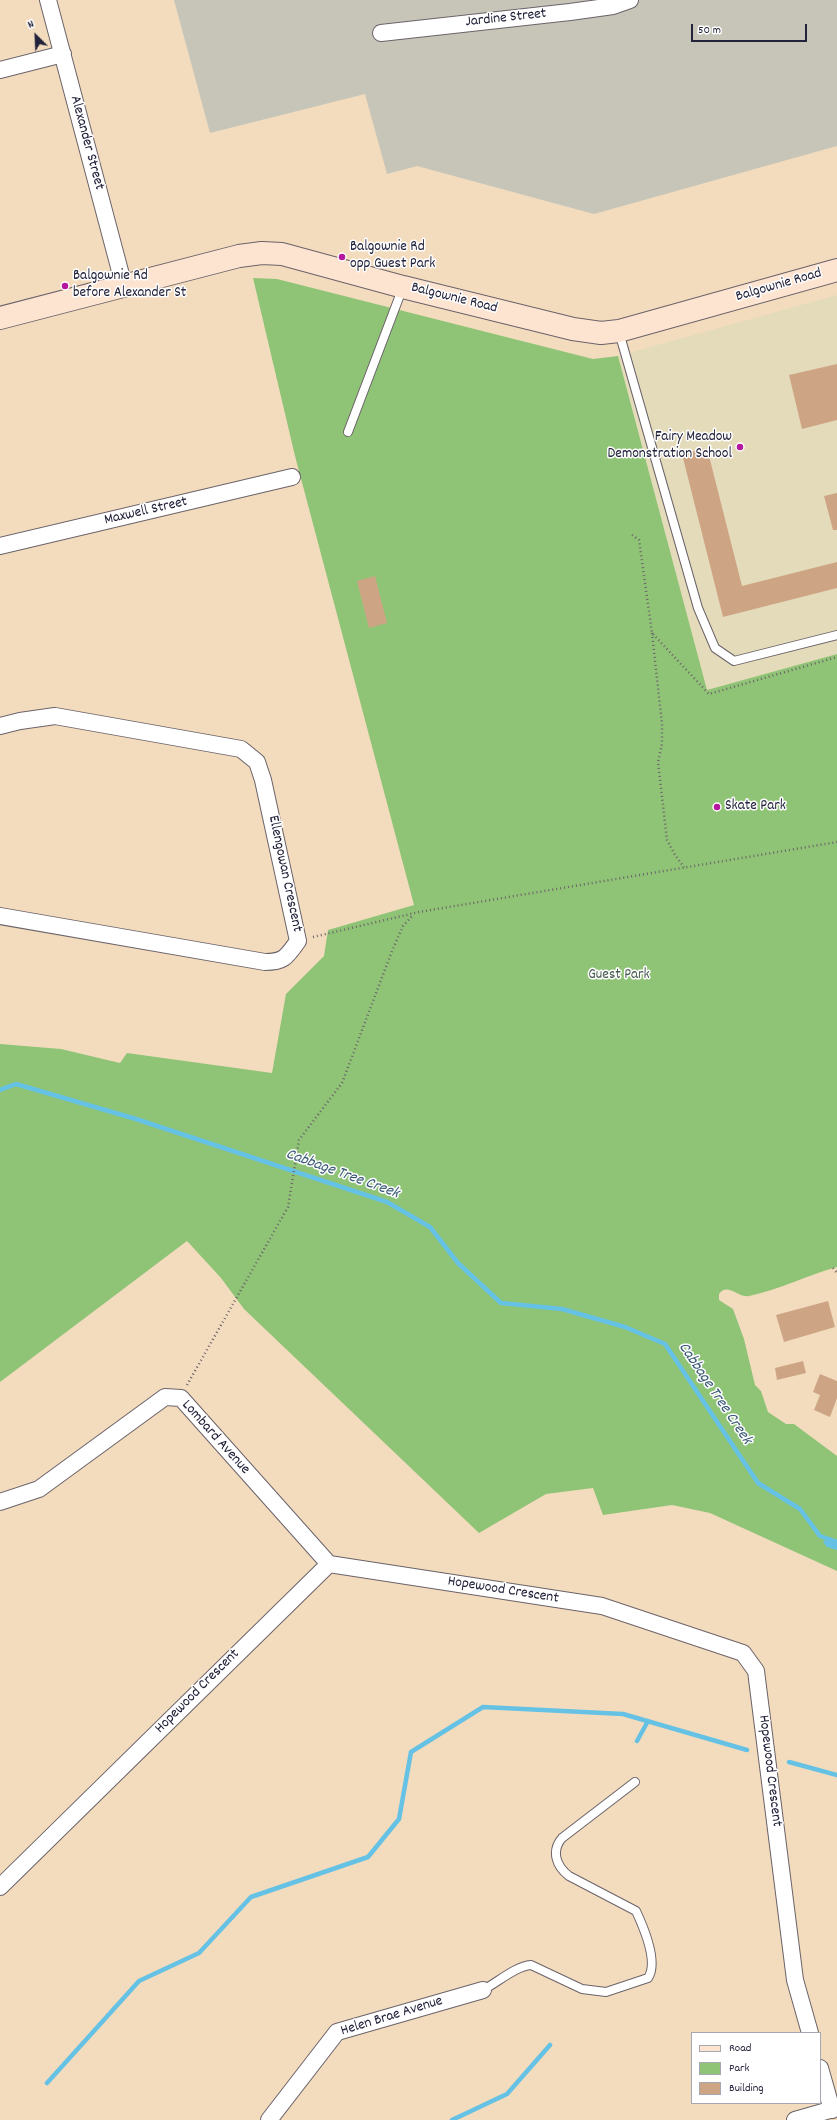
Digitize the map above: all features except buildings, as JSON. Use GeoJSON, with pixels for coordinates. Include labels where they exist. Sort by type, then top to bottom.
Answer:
{"type":"FeatureCollection","features":[{"type":"Feature","properties":{"kind":"main road","name":"Balgownie Road"},"geometry":{"type":"LineString","coordinates":[[0,318],[239,256],[262,253],[282,254],[403,287],[573,329],[601,333],[619,331],[837,270]]}},
{"type":"Feature","properties":{"kind":"street","name":"Alexander Street"},"geometry":{"type":"LineString","coordinates":[[48,0],[124,286]]}},
{"type":"Feature","properties":{"kind":"street","name":"Jardine Street"},"geometry":{"type":"LineString","coordinates":[[381,33],[570,12],[613,6],[630,0]]}},
{"type":"Feature","properties":{"kind":"street"},"geometry":{"type":"LineString","coordinates":[[0,70],[63,54]]}},
{"type":"Feature","properties":{"kind":"street","name":"Maxwell Street"},"geometry":{"type":"LineString","coordinates":[[0,546],[292,477]]}},
{"type":"Feature","properties":{"kind":"street","name":"Ellengowan Crescent"},"geometry":{"type":"LineString","coordinates":[[0,726],[20,721],[55,716],[241,749],[257,762],[263,780],[298,941],[289,954],[279,962],[265,962],[0,916]]}},
{"type":"Feature","properties":{"kind":"street","name":"Lombard Avenue"},"geometry":{"type":"LineString","coordinates":[[0,1502],[39,1489],[165,1397],[181,1398],[328,1564]]}},
{"type":"Feature","properties":{"kind":"street","name":"Hopewood Crescent"},"geometry":{"type":"LineString","coordinates":[[0,1887],[328,1564],[602,1606],[743,1653],[756,1671],[795,1980],[810,2032]]}},
{"type":"Feature","properties":{"kind":"street","name":"Helen Brae Avenue"},"geometry":{"type":"LineString","coordinates":[[269,2120],[337,2032],[483,1990]]}},
{"type":"Feature","properties":{"kind":"street"},"geometry":{"type":"LineString","coordinates":[[795,2120],[834,2109],[821,2071]]}},
{"type":"Feature","properties":{"kind":"lane"},"geometry":{"type":"LineString","coordinates":[[348,432],[403,287]]}},
{"type":"Feature","properties":{"kind":"lane"},"geometry":{"type":"LineString","coordinates":[[619,331],[698,608],[715,648],[734,661],[837,635]]}},
{"type":"Feature","properties":{"kind":"lane"},"geometry":{"type":"LineString","coordinates":[[483,1990],[502,1980],[514,1970],[531,1965],[582,1989],[606,1992],[648,1978],[652,1968],[651,1955],[636,1910],[569,1876],[560,1867],[555,1855],[556,1847],[562,1838],[635,1782]]}},
{"type":"Feature","properties":{"kind":"path"},"geometry":{"type":"LineString","coordinates":[[632,535],[639,540],[652,633],[662,724],[662,744],[658,762],[666,832],[670,846],[684,867]]}},
{"type":"Feature","properties":{"kind":"path"},"geometry":{"type":"LineString","coordinates":[[652,633],[708,694],[837,657]]}},
{"type":"Feature","properties":{"kind":"path"},"geometry":{"type":"LineString","coordinates":[[298,941],[413,915],[419,912],[837,842]]}},
{"type":"Feature","properties":{"kind":"path"},"geometry":{"type":"LineString","coordinates":[[181,1398],[199,1361],[288,1207],[299,1140],[342,1083],[392,951],[403,926],[413,915]]}},
{"type":"Feature","properties":{"kind":"path"},"geometry":{"type":"LineString","coordinates":[[833,1268],[837,1273]]}},
{"type":"Feature","properties":{"kind":"shaded area"},"geometry":{"type":"Polygon","coordinates":[[[174,0],[837,0],[837,146],[594,214],[417,166],[387,174],[365,94],[210,133],[174,0]]]}},
{"type":"Feature","properties":{"kind":"shaded area","name":"Fairy Meadow Demonstration School"},"geometry":{"type":"Polygon","coordinates":[[[837,295],[837,654],[707,690],[618,356],[837,295]]]}},
{"type":"Feature","properties":{"kind":"green space","name":"Guest Park"},"geometry":{"type":"Polygon","coordinates":[[[253,278],[277,279],[593,359],[618,356],[707,690],[837,654],[837,1267],[749,1296],[741,1295],[729,1290],[722,1291],[719,1294],[719,1300],[733,1309],[744,1339],[755,1385],[761,1391],[768,1412],[786,1424],[794,1424],[837,1456],[837,1571],[710,1513],[672,1505],[603,1515],[593,1488],[546,1494],[479,1533],[244,1309],[221,1278],[187,1241],[0,1382],[0,1044],[61,1049],[120,1063],[127,1053],[272,1073],[286,994],[324,956],[328,930],[414,905],[295,456],[253,278]]]}},
{"type":"Feature","properties":{"kind":"water"},"geometry":{"type":"Polygon","coordinates":[[[827,1539],[837,1540],[837,1550],[827,1547],[823,1542],[827,1539]]]}},
{"type":"Feature","properties":{"kind":"waterway","name":"Cabbage Tree Creek"},"geometry":{"type":"LineString","coordinates":[[0,1090],[16,1084],[136,1119],[387,1202],[430,1227],[458,1263],[501,1303],[562,1309],[625,1327],[665,1344],[758,1483],[800,1509],[820,1536],[837,1542]]}},
{"type":"Feature","properties":{"kind":"waterway"},"geometry":{"type":"LineString","coordinates":[[47,2083],[139,1981],[199,1953],[251,1897],[368,1857],[399,1819],[411,1752],[483,1707],[623,1714],[747,1750]]}},
{"type":"Feature","properties":{"kind":"waterway","name":"Cabbage Tree Creek"},"geometry":{"type":"LineString","coordinates":[[637,1741],[648,1721]]}},
{"type":"Feature","properties":{"kind":"waterway"},"geometry":{"type":"LineString","coordinates":[[789,1762],[837,1775]]}},
{"type":"Feature","properties":{"kind":"waterway","name":"Cabbage Tree Creek"},"geometry":{"type":"LineString","coordinates":[[452,2120],[507,2094],[550,2045]]}},
{"type":"Feature","properties":{"kind":"place","name":"Balgownie Rd opp Guest Park"},"geometry":{"type":"Point","coordinates":[342,257]}},
{"type":"Feature","properties":{"kind":"place","name":"Balgownie Rd before Alexander St"},"geometry":{"type":"Point","coordinates":[65,286]}},
{"type":"Feature","properties":{"kind":"place","name":"Fairy Meadow Demonstration School"},"geometry":{"type":"Point","coordinates":[740,447]}},
{"type":"Feature","properties":{"kind":"place","name":"Skate Park"},"geometry":{"type":"Point","coordinates":[717,807]}}]}
